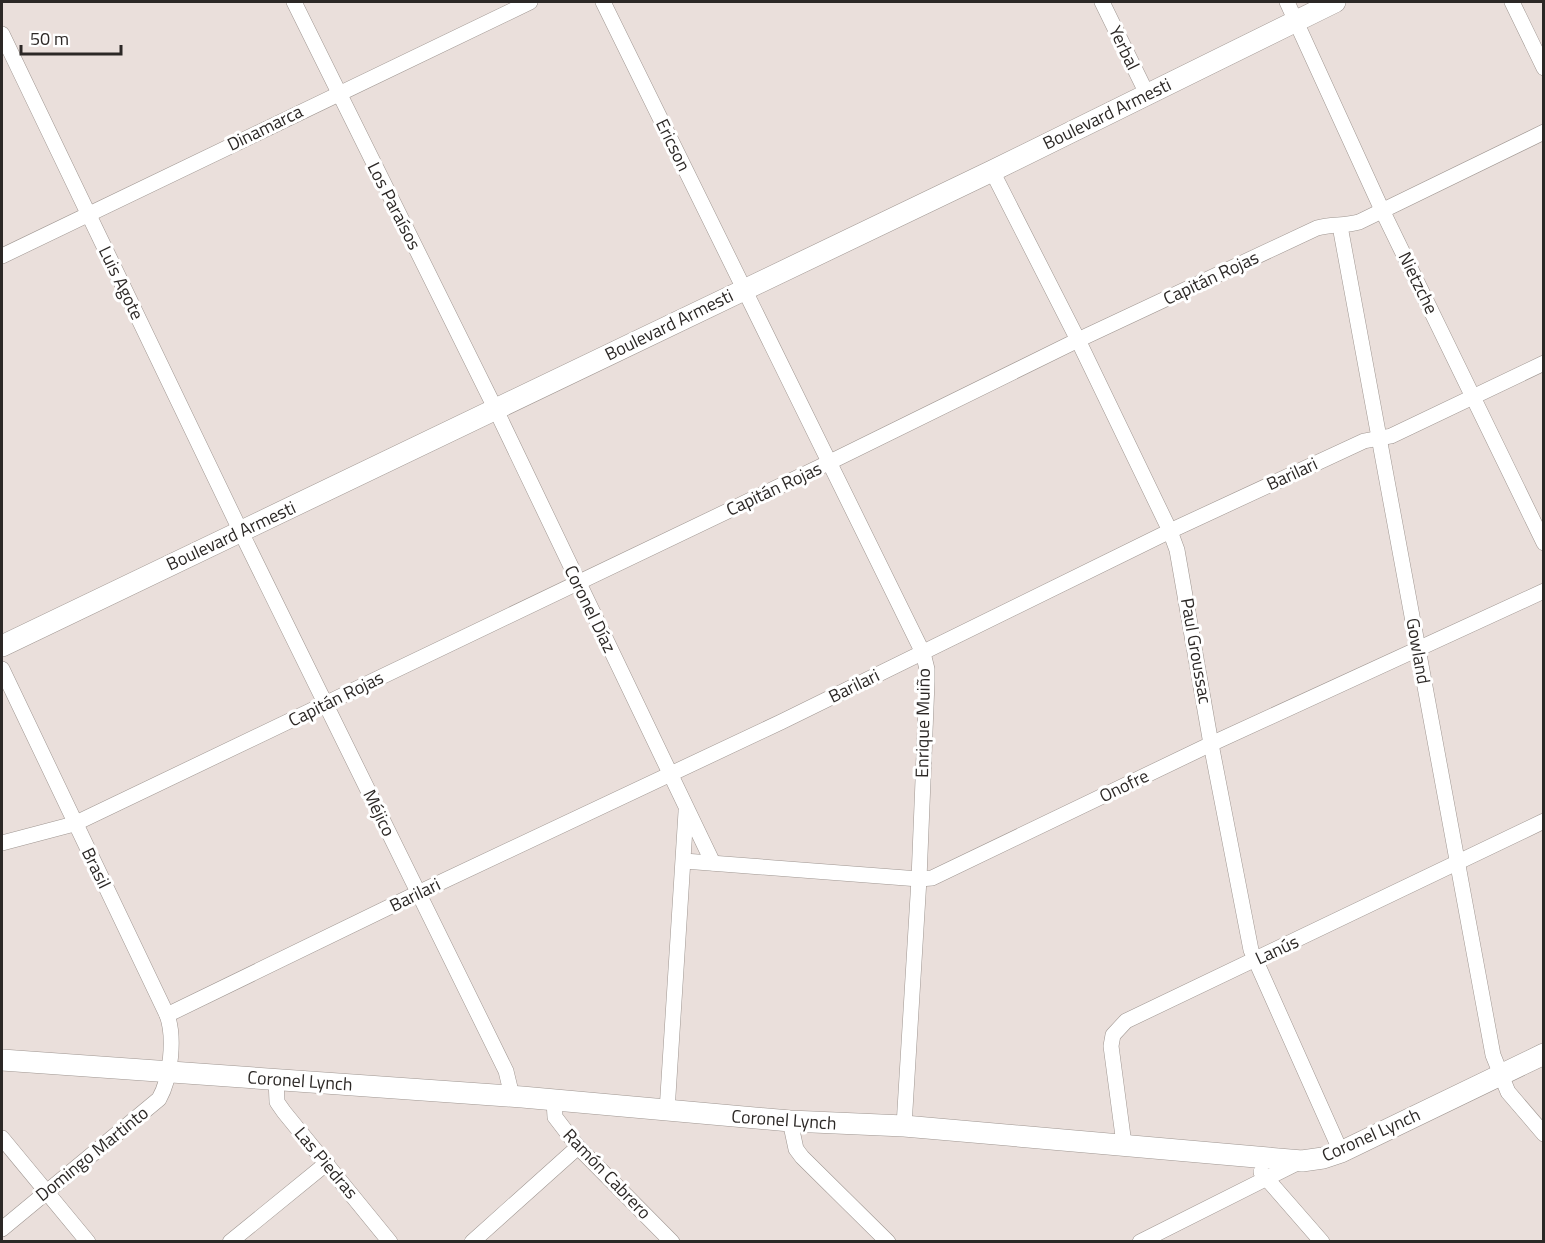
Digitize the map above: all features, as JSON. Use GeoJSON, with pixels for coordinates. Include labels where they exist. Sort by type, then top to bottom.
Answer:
{"type":"FeatureCollection","features":[{"type":"Feature","properties":{"kind":"street","name":"Los Paraísos"},"geometry":{"type":"LineString","coordinates":[[294,2],[337,93],[496,410]]}},
{"type":"Feature","properties":{"kind":"street","name":"Dinamarca"},"geometry":{"type":"LineString","coordinates":[[2,256],[530,2]]}},
{"type":"Feature","properties":{"kind":"street","name":"Ericson"},"geometry":{"type":"LineString","coordinates":[[603,2],[743,289]]}},
{"type":"Feature","properties":{"kind":"street","name":"Yerbal"},"geometry":{"type":"LineString","coordinates":[[1102,2],[1147,94]]}},
{"type":"Feature","properties":{"kind":"street","name":"Boulevard Armesti"},"geometry":{"type":"LineString","coordinates":[[2,646],[992,171],[1147,94],[1292,11],[1335,2]]}},
{"type":"Feature","properties":{"kind":"street"},"geometry":{"type":"LineString","coordinates":[[1512,2],[1544,68]]}},
{"type":"Feature","properties":{"kind":"street","name":"Nietzche"},"geometry":{"type":"LineString","coordinates":[[1292,11],[1382,210],[1544,543]]}},
{"type":"Feature","properties":{"kind":"street","name":"Luis Agote"},"geometry":{"type":"LineString","coordinates":[[2,34],[241,532]]}},
{"type":"Feature","properties":{"kind":"street","name":"Capitán Rojas"},"geometry":{"type":"LineString","coordinates":[[2,843],[74,824],[828,463],[1078,340],[1317,228],[1359,222],[1544,132]]}},
{"type":"Feature","properties":{"kind":"street","name":"Paul Groussac"},"geometry":{"type":"LineString","coordinates":[[992,171],[1078,340],[1170,531],[1180,562],[1211,744],[1254,960],[1341,1152]]}},
{"type":"Feature","properties":{"kind":"street","name":"Gowland"},"geometry":{"type":"LineString","coordinates":[[1341,226],[1493,1055],[1508,1092],[1544,1134]]}},
{"type":"Feature","properties":{"kind":"street","name":"Enrique Muiño"},"geometry":{"type":"LineString","coordinates":[[743,289],[923,653],[927,669],[919,879],[904,1126]]}},
{"type":"Feature","properties":{"kind":"street","name":"Barilari"},"geometry":{"type":"LineString","coordinates":[[167,1015],[923,653],[1170,531],[1365,441],[1391,436],[1544,363]]}},
{"type":"Feature","properties":{"kind":"street","name":"Coronel Díaz"},"geometry":{"type":"LineString","coordinates":[[496,410],[713,863]]}},
{"type":"Feature","properties":{"kind":"street","name":"Méjico"},"geometry":{"type":"LineString","coordinates":[[241,532],[506,1071],[512,1096]]}},
{"type":"Feature","properties":{"kind":"street","name":"Onofre"},"geometry":{"type":"LineString","coordinates":[[684,861],[919,879],[932,878],[1211,744],[1544,591]]}},
{"type":"Feature","properties":{"kind":"street","name":"Brasil"},"geometry":{"type":"LineString","coordinates":[[2,669],[167,1015],[171,1031],[169,1071]]}},
{"type":"Feature","properties":{"kind":"street","name":"Coronel Díaz"},"geometry":{"type":"LineString","coordinates":[[667,1111],[686,807]]}},
{"type":"Feature","properties":{"kind":"street","name":"Lanús"},"geometry":{"type":"LineString","coordinates":[[1124,1144],[1111,1046],[1113,1035],[1126,1021],[1544,822]]}},
{"type":"Feature","properties":{"kind":"street","name":"Coronel Lynch"},"geometry":{"type":"LineString","coordinates":[[2,1060],[512,1096],[790,1121],[904,1126],[1302,1161],[1341,1152],[1544,1054]]}},
{"type":"Feature","properties":{"kind":"street","name":"Domingo Martinto"},"geometry":{"type":"LineString","coordinates":[[2,1229],[159,1099],[169,1071]]}},
{"type":"Feature","properties":{"kind":"street","name":"Las Piedras"},"geometry":{"type":"LineString","coordinates":[[276,1079],[278,1102],[284,1112],[390,1242]]}},
{"type":"Feature","properties":{"kind":"street","name":"Ramón Cabrero"},"geometry":{"type":"LineString","coordinates":[[554,1101],[555,1118],[578,1147],[672,1242]]}},
{"type":"Feature","properties":{"kind":"street"},"geometry":{"type":"LineString","coordinates":[[790,1121],[796,1149],[802,1157],[888,1242]]}},
{"type":"Feature","properties":{"kind":"street"},"geometry":{"type":"LineString","coordinates":[[2,1138],[88,1242]]}},
{"type":"Feature","properties":{"kind":"street"},"geometry":{"type":"LineString","coordinates":[[476,1240],[578,1147]]}},
{"type":"Feature","properties":{"kind":"street"},"geometry":{"type":"LineString","coordinates":[[1248,1156],[1322,1242]]}},
{"type":"Feature","properties":{"kind":"street"},"geometry":{"type":"LineString","coordinates":[[1140,1242],[1302,1161]]}},
{"type":"Feature","properties":{"kind":"street"},"geometry":{"type":"LineString","coordinates":[[230,1242],[327,1163]]}}]}
